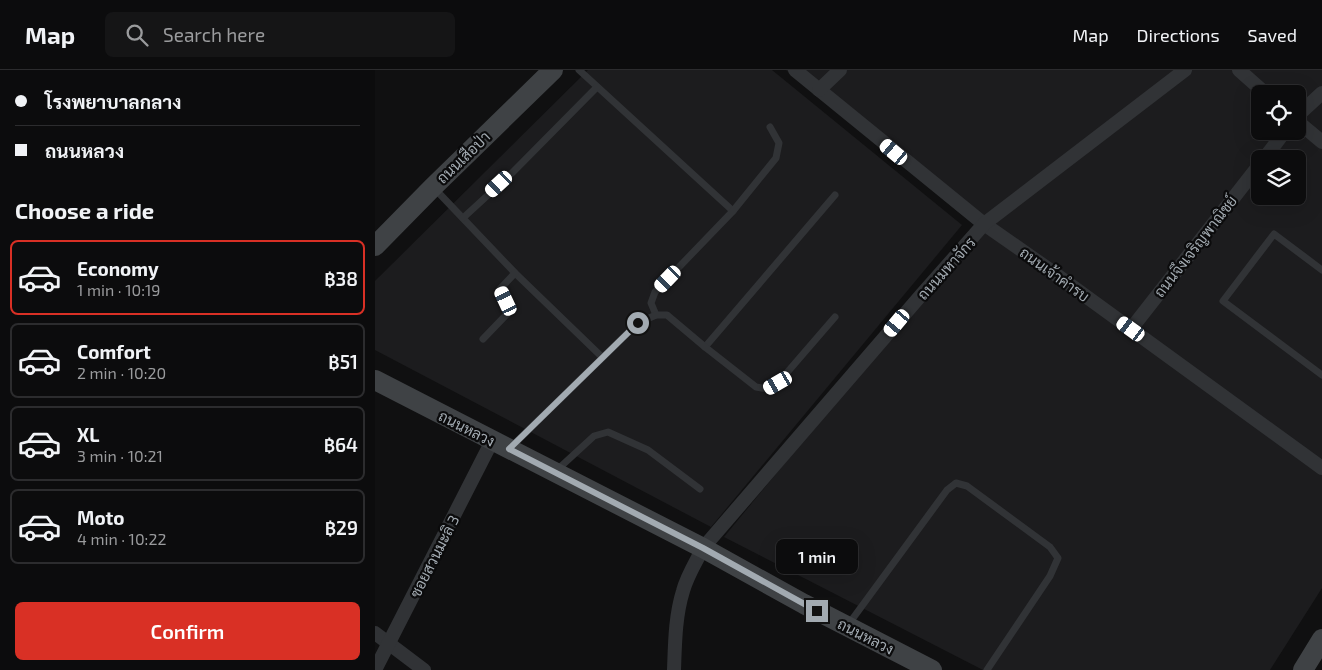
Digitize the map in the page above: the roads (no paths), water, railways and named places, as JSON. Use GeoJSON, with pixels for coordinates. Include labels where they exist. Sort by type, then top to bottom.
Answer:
{"type":"FeatureCollection","features":[{"type":"Feature","properties":{"kind":"street","name":"ถนนเสือป่า"},"geometry":{"type":"LineString","coordinates":[[378,238],[553,70]]}},
{"type":"Feature","properties":{"kind":"street","name":"ถนนเจ้าคำรบ"},"geometry":{"type":"LineString","coordinates":[[795,70],[985,224],[1322,468]]}},
{"type":"Feature","properties":{"kind":"street"},"geometry":{"type":"LineString","coordinates":[[819,90],[840,70]]}},
{"type":"Feature","properties":{"kind":"street","name":"ถนนมหาจักร"},"geometry":{"type":"LineString","coordinates":[[675,670],[674,639],[683,592],[691,570],[703,548],[922,294],[985,224],[1185,70]]}},
{"type":"Feature","properties":{"kind":"street"},"geometry":{"type":"LineString","coordinates":[[1239,70],[1256,85]]}},
{"type":"Feature","properties":{"kind":"street"},"geometry":{"type":"LineString","coordinates":[[1306,108],[1322,93]]}},
{"type":"Feature","properties":{"kind":"street"},"geometry":{"type":"LineString","coordinates":[[1306,129],[1322,142]]}},
{"type":"Feature","properties":{"kind":"street","name":"ถนนจึงเจริญพาณิชย์"},"geometry":{"type":"LineString","coordinates":[[1131,329],[1251,176]]}},
{"type":"Feature","properties":{"kind":"street","name":"ถนนหลวง"},"geometry":{"type":"LineString","coordinates":[[375,380],[703,548],[932,670]]}},
{"type":"Feature","properties":{"kind":"street","name":"ซอยสวนมะลิ 3"},"geometry":{"type":"LineString","coordinates":[[375,670],[500,445]]}},
{"type":"Feature","properties":{"kind":"street"},"geometry":{"type":"LineString","coordinates":[[375,633],[424,670]]}},
{"type":"Feature","properties":{"kind":"street"},"geometry":{"type":"LineString","coordinates":[[1303,670],[1322,639]]}},
{"type":"Feature","properties":{"kind":"lane"},"geometry":{"type":"LineString","coordinates":[[579,70],[733,211]]}},
{"type":"Feature","properties":{"kind":"lane"},"geometry":{"type":"LineString","coordinates":[[463,218],[512,173],[597,87]]}},
{"type":"Feature","properties":{"kind":"lane"},"geometry":{"type":"LineString","coordinates":[[656,315],[651,303],[655,292],[733,211],[776,158],[779,144],[770,126]]}},
{"type":"Feature","properties":{"kind":"lane"},"geometry":{"type":"LineString","coordinates":[[433,187],[515,273],[602,358]]}},
{"type":"Feature","properties":{"kind":"lane"},"geometry":{"type":"LineString","coordinates":[[705,347],[835,195]]}},
{"type":"Feature","properties":{"kind":"lane"},"geometry":{"type":"LineString","coordinates":[[1322,270],[1274,234],[1223,302],[1322,375]]}},
{"type":"Feature","properties":{"kind":"lane"},"geometry":{"type":"LineString","coordinates":[[483,339],[507,314],[506,301],[500,288],[515,273]]}},
{"type":"Feature","properties":{"kind":"lane"},"geometry":{"type":"LineString","coordinates":[[500,445],[602,358],[638,323],[656,315],[667,315],[756,387],[768,389],[778,383],[835,317]]}},
{"type":"Feature","properties":{"kind":"lane"},"geometry":{"type":"LineString","coordinates":[[555,472],[594,436],[608,432],[648,450],[700,488]]}},
{"type":"Feature","properties":{"kind":"lane"},"geometry":{"type":"LineString","coordinates":[[847,626],[947,490],[956,483],[967,486],[1050,547],[1058,558],[1050,576],[987,670]]}}]}
